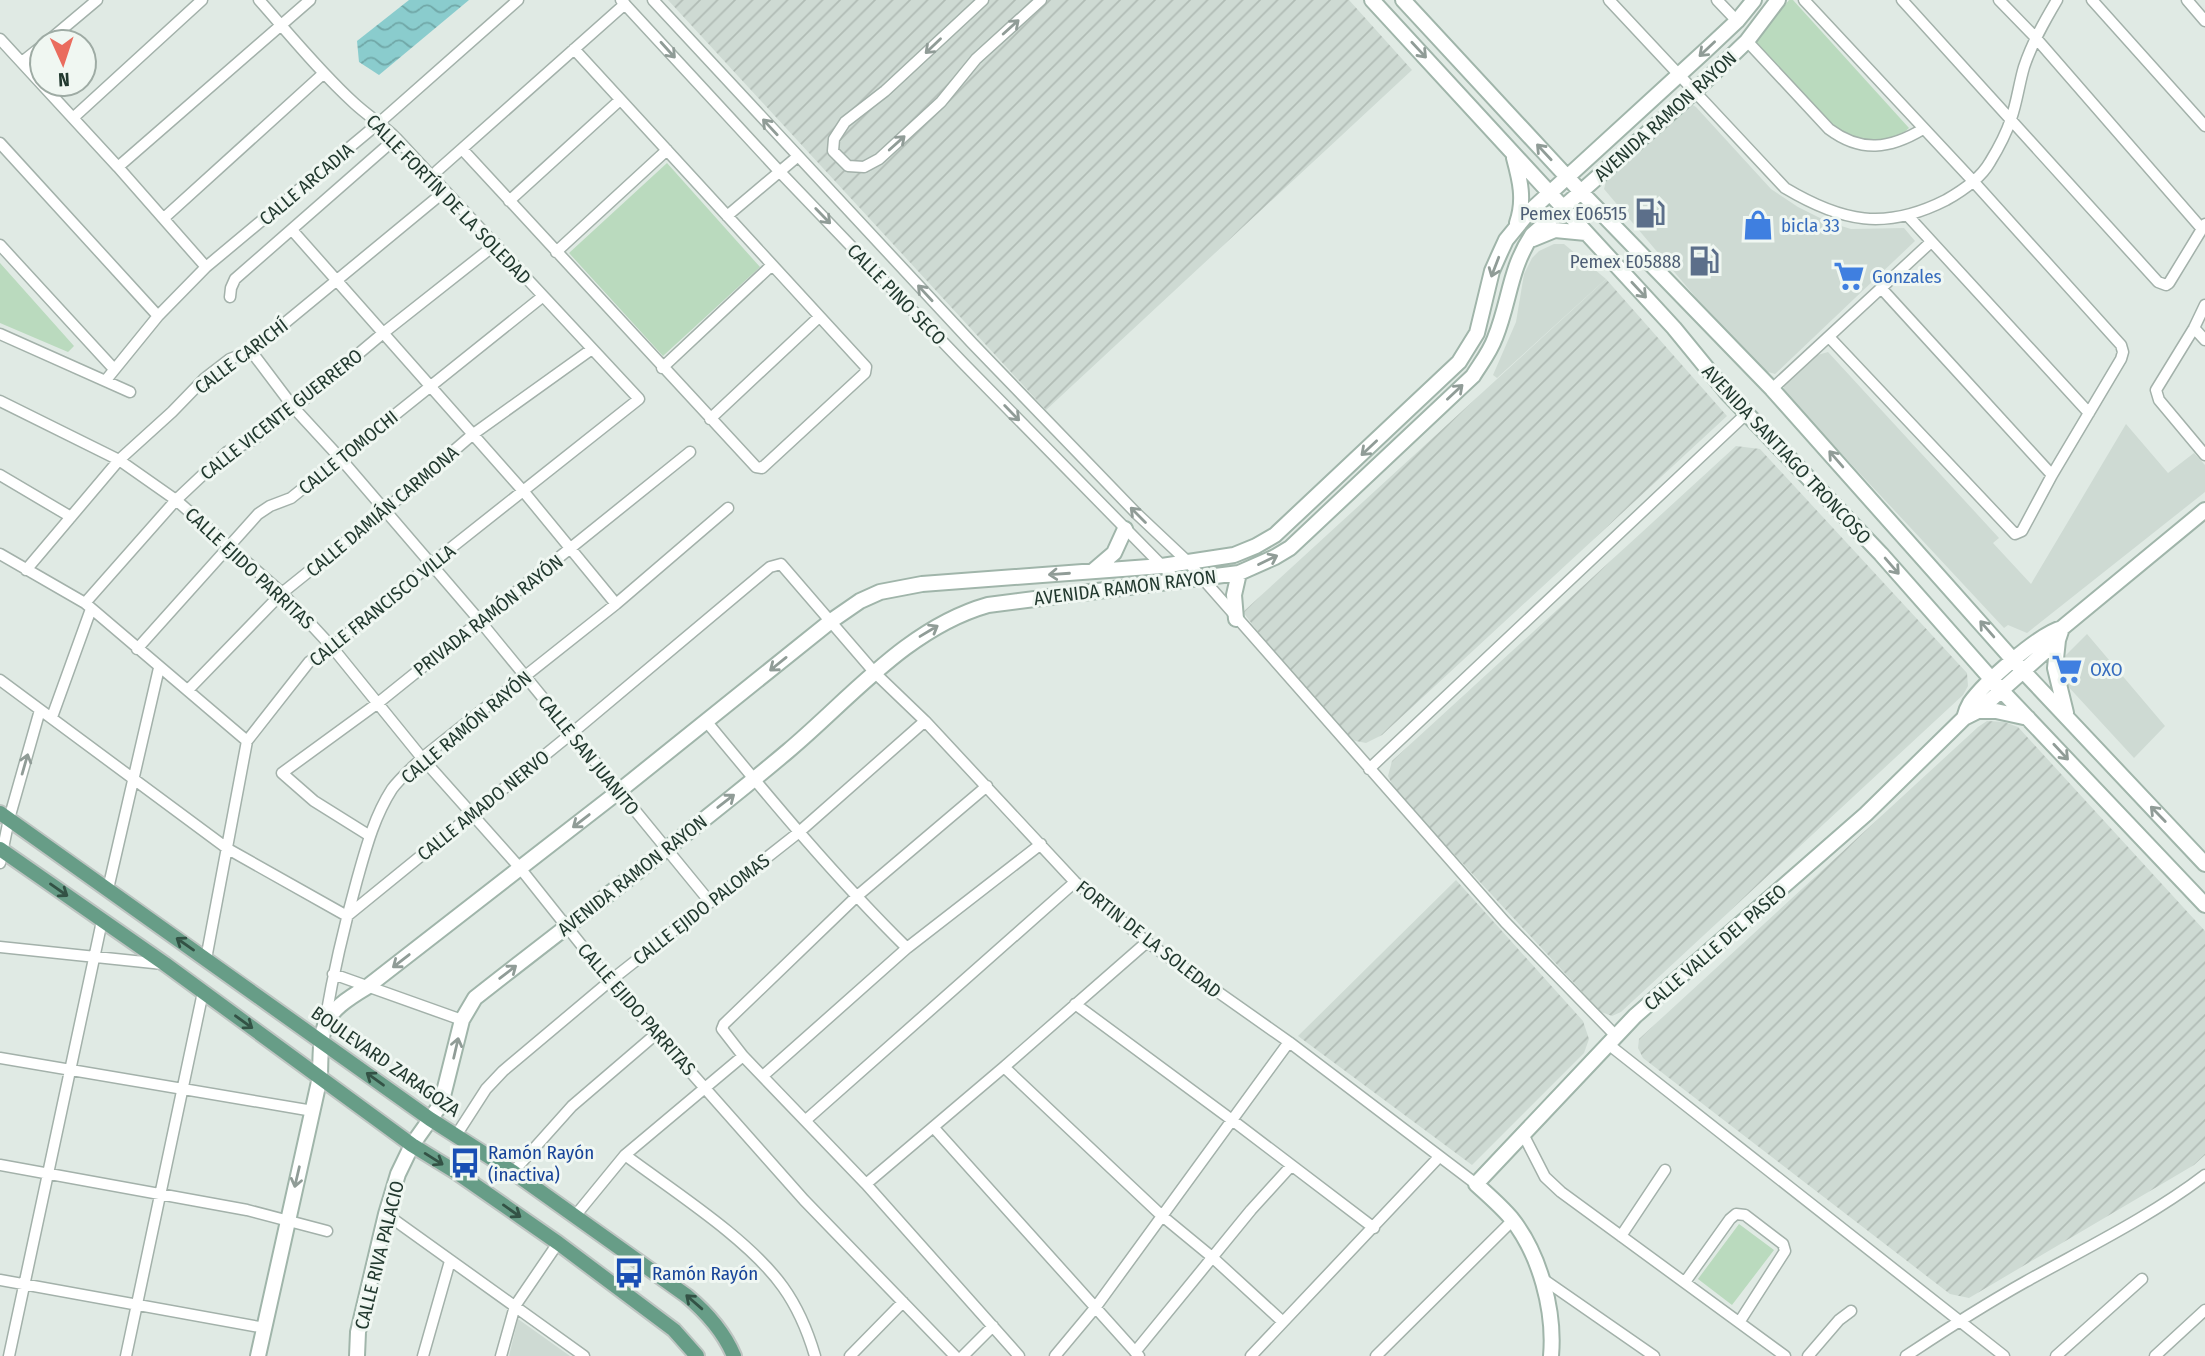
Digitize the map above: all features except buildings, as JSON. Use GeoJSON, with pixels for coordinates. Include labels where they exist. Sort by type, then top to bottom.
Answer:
{"type":"FeatureCollection","features":[{"type":"Feature","properties":{"kind":"main road","name":"AVENIDA SANTIAGO TRONCOSO"},"geometry":{"type":"LineString","coordinates":[[1373,0],[1674,328],[1746,414],[1881,554],[2000,682],[2029,718],[2205,905]]}},
{"type":"Feature","properties":{"kind":"main road","name":"AVENIDA SANTIAGO TRONCOSO"},"geometry":{"type":"LineString","coordinates":[[1403,0],[1581,192],[1772,389],[2019,666],[2205,864]]}},
{"type":"Feature","properties":{"kind":"main road","name":"AVENIDA RAMON RAYON"},"geometry":{"type":"LineString","coordinates":[[367,987],[618,792],[831,621],[860,601],[880,592],[922,584],[1162,566],[1234,555],[1275,536],[1448,376],[1477,333],[1492,271],[1506,240],[1516,227],[1566,176],[1737,21],[1754,0]]}},
{"type":"Feature","properties":{"kind":"main road","name":"AVENIDA RAMON RAYON"},"geometry":{"type":"LineString","coordinates":[[430,1119],[444,1096],[462,1020],[475,998],[754,779],[920,636],[971,610],[1000,603],[1239,573],[1290,548],[1473,376],[1496,336],[1515,267],[1532,234],[1695,91],[1747,41],[1778,0]]}},
{"type":"Feature","properties":{"kind":"main road"},"geometry":{"type":"LineString","coordinates":[[1513,153],[1522,193],[1516,227]]}},
{"type":"Feature","properties":{"kind":"main road"},"geometry":{"type":"LineString","coordinates":[[1528,241],[1555,230],[1586,233]]}},
{"type":"Feature","properties":{"kind":"main road"},"geometry":{"type":"LineString","coordinates":[[2000,682],[2205,510]]}},
{"type":"Feature","properties":{"kind":"main road"},"geometry":{"type":"LineString","coordinates":[[1093,571],[1114,553],[1125,529]]}},
{"type":"Feature","properties":{"kind":"main road"},"geometry":{"type":"LineString","coordinates":[[1236,618],[1234,595],[1239,573]]}},
{"type":"Feature","properties":{"kind":"main road"},"geometry":{"type":"LineString","coordinates":[[2060,634],[2055,668],[2067,718]]}},
{"type":"Feature","properties":{"kind":"main road","name":"CALLE VALLE DEL PASEO"},"geometry":{"type":"LineString","coordinates":[[1476,1184],[1612,1040],[1685,971],[1866,814],[1964,719],[1978,712],[2000,682]]}},
{"type":"Feature","properties":{"kind":"main road","name":"CALLE VALLE DEL PASEO"},"geometry":{"type":"LineString","coordinates":[[1964,719],[1969,705],[2000,682]]}},
{"type":"Feature","properties":{"kind":"main road"},"geometry":{"type":"LineString","coordinates":[[1978,712],[1996,711],[2029,718]]}},
{"type":"Feature","properties":{"kind":"main road","name":"BOULEVARD ZARAGOZA"},"geometry":{"type":"LineString","coordinates":[[5,816],[430,1119],[513,1172],[702,1308],[729,1344],[734,1356]]}},
{"type":"Feature","properties":{"kind":"main road"},"geometry":{"type":"LineString","coordinates":[[1,854],[165,964],[412,1145],[456,1172],[558,1243],[674,1329],[697,1356]]}},
{"type":"Feature","properties":{"kind":"main road"},"geometry":{"type":"LineString","coordinates":[[324,1024],[334,1009],[367,987]]}},
{"type":"Feature","properties":{"kind":"main road","name":"CALLE RAMÓN RAYÓN"},"geometry":{"type":"LineString","coordinates":[[258,1356],[320,1077],[324,1024]]}},
{"type":"Feature","properties":{"kind":"main road","name":"CALLE RIVA PALACIO"},"geometry":{"type":"LineString","coordinates":[[357,1356],[358,1332],[398,1174],[412,1145],[430,1119]]}},
{"type":"Feature","properties":{"kind":"main road","name":"FORTIN DE LA SOLEDAD"},"geometry":{"type":"LineString","coordinates":[[1476,1184],[1513,1220],[1543,1279]]}},
{"type":"Feature","properties":{"kind":"main road"},"geometry":{"type":"LineString","coordinates":[[1543,1279],[1551,1323],[1551,1356]]}},
{"type":"Feature","properties":{"kind":"street"},"geometry":{"type":"LineString","coordinates":[[64,28],[97,0]]}},
{"type":"Feature","properties":{"kind":"street"},"geometry":{"type":"LineString","coordinates":[[73,118],[202,0]]}},
{"type":"Feature","properties":{"kind":"street","name":"CALLE FORTÍN DE LA SOLEDAD"},"geometry":{"type":"LineString","coordinates":[[259,0],[324,74],[396,138],[639,399]]}},
{"type":"Feature","properties":{"kind":"street"},"geometry":{"type":"LineString","coordinates":[[118,167],[310,0]]}},
{"type":"Feature","properties":{"kind":"street","name":"CALLE ARCADIA"},"geometry":{"type":"LineString","coordinates":[[106,380],[158,316],[206,267],[380,122],[517,0]]}},
{"type":"Feature","properties":{"kind":"street","name":"CALLE PINO SECO"},"geometry":{"type":"LineString","coordinates":[[653,0],[972,343],[1137,514],[1188,562],[1368,769],[1612,1040],[2004,1356]]}},
{"type":"Feature","properties":{"kind":"street"},"geometry":{"type":"LineString","coordinates":[[983,0],[885,91],[845,122],[834,139],[833,151],[839,159],[848,166],[864,167],[879,159],[941,102],[976,59],[1041,0]]}},
{"type":"Feature","properties":{"kind":"street"},"geometry":{"type":"LineString","coordinates":[[1609,0],[1785,188],[1814,205],[1846,216],[1877,219],[1908,216],[1958,194],[1988,166],[2011,119],[2035,37],[2057,0]]}},
{"type":"Feature","properties":{"kind":"street"},"geometry":{"type":"LineString","coordinates":[[1717,0],[1737,21]]}},
{"type":"Feature","properties":{"kind":"street"},"geometry":{"type":"LineString","coordinates":[[1804,0],[1973,181],[2121,345],[2123,352],[2018,534],[2011,533],[1829,337]]}},
{"type":"Feature","properties":{"kind":"street"},"geometry":{"type":"LineString","coordinates":[[1902,0],[2158,282],[2166,285],[2203,226],[2035,37],[1998,0]]}},
{"type":"Feature","properties":{"kind":"street"},"geometry":{"type":"LineString","coordinates":[[2092,0],[2205,126]]}},
{"type":"Feature","properties":{"kind":"street"},"geometry":{"type":"LineString","coordinates":[[2187,0],[2205,21]]}},
{"type":"Feature","properties":{"kind":"street"},"geometry":{"type":"LineString","coordinates":[[437,171],[574,50],[623,2]]}},
{"type":"Feature","properties":{"kind":"street","name":"CALLE PINO SECO"},"geometry":{"type":"LineString","coordinates":[[623,2],[779,171],[1178,582]]}},
{"type":"Feature","properties":{"kind":"street"},"geometry":{"type":"LineString","coordinates":[[0,39],[206,267]]}},
{"type":"Feature","properties":{"kind":"street"},"geometry":{"type":"LineString","coordinates":[[1747,41],[1829,129],[1844,140],[1865,146],[1890,145],[1923,129]]}},
{"type":"Feature","properties":{"kind":"street"},"geometry":{"type":"LineString","coordinates":[[461,149],[662,368],[760,469],[867,369],[574,50]]}},
{"type":"Feature","properties":{"kind":"street"},"geometry":{"type":"LineString","coordinates":[[22,62],[28,57]]}},
{"type":"Feature","properties":{"kind":"street"},"geometry":{"type":"LineString","coordinates":[[164,218],[324,74]]}},
{"type":"Feature","properties":{"kind":"street"},"geometry":{"type":"LineString","coordinates":[[509,201],[620,100]]}},
{"type":"Feature","properties":{"kind":"street"},"geometry":{"type":"LineString","coordinates":[[230,297],[230,288],[235,279],[396,138]]}},
{"type":"Feature","properties":{"kind":"street"},"geometry":{"type":"LineString","coordinates":[[0,143],[158,316]]}},
{"type":"Feature","properties":{"kind":"street"},"geometry":{"type":"LineString","coordinates":[[556,252],[667,150]]}},
{"type":"Feature","properties":{"kind":"street"},"geometry":{"type":"LineString","coordinates":[[727,216],[797,156]]}},
{"type":"Feature","properties":{"kind":"street","name":"CALLE CARICHÍ"},"geometry":{"type":"LineString","coordinates":[[26,570],[119,460],[204,379],[230,359],[251,351],[445,191]]}},
{"type":"Feature","properties":{"kind":"street"},"geometry":{"type":"LineString","coordinates":[[1908,216],[2089,413]]}},
{"type":"Feature","properties":{"kind":"street"},"geometry":{"type":"LineString","coordinates":[[292,230],[524,492],[616,604]]}},
{"type":"Feature","properties":{"kind":"street"},"geometry":{"type":"LineString","coordinates":[[1772,389],[1931,242]]}},
{"type":"Feature","properties":{"kind":"street","name":"CALLE VICENTE GUERRERO"},"geometry":{"type":"LineString","coordinates":[[52,717],[88,606],[176,500],[227,452],[253,440],[496,244]]}},
{"type":"Feature","properties":{"kind":"street"},"geometry":{"type":"LineString","coordinates":[[0,245],[114,369]]}},
{"type":"Feature","properties":{"kind":"street"},"geometry":{"type":"LineString","coordinates":[[662,368],[772,265]]}},
{"type":"Feature","properties":{"kind":"street"},"geometry":{"type":"LineString","coordinates":[[1881,288],[2052,475]]}},
{"type":"Feature","properties":{"kind":"street","name":"CALLE TOMOCHI"},"geometry":{"type":"LineString","coordinates":[[138,649],[258,513],[291,498],[542,297]]}},
{"type":"Feature","properties":{"kind":"street"},"geometry":{"type":"LineString","coordinates":[[2205,306],[2156,390],[2159,400],[2205,455]]}},
{"type":"Feature","properties":{"kind":"street"},"geometry":{"type":"LineString","coordinates":[[710,419],[819,317]]}},
{"type":"Feature","properties":{"kind":"street"},"geometry":{"type":"LineString","coordinates":[[2194,328],[2205,340]]}},
{"type":"Feature","properties":{"kind":"street"},"geometry":{"type":"LineString","coordinates":[[0,334],[130,392]]}},
{"type":"Feature","properties":{"kind":"street","name":"CALLE DAMIÁN CARMONA"},"geometry":{"type":"LineString","coordinates":[[188,691],[282,593],[384,511],[472,435],[592,349]]}},
{"type":"Feature","properties":{"kind":"street","name":"CALLE SAN JUANITO"},"geometry":{"type":"LineString","coordinates":[[251,351],[294,408],[432,563],[710,902]]}},
{"type":"Feature","properties":{"kind":"street","name":"CALLE FRANCISCO VILLA"},"geometry":{"type":"LineString","coordinates":[[206,959],[247,741],[309,662],[332,647],[432,563],[639,399]]}},
{"type":"Feature","properties":{"kind":"street","name":"CALLE EJIDO PARRITAS"},"geometry":{"type":"LineString","coordinates":[[0,401],[119,460],[176,500],[282,593],[332,647],[422,758],[520,868],[656,1034],[804,1200],[955,1356]]}},
{"type":"Feature","properties":{"kind":"street"},"geometry":{"type":"LineString","coordinates":[[1368,769],[1746,414]]}},
{"type":"Feature","properties":{"kind":"street","name":"PRIVADA RAMÓN RAYÓN"},"geometry":{"type":"LineString","coordinates":[[370,836],[314,801],[282,773],[378,703],[690,452]]}},
{"type":"Feature","properties":{"kind":"street"},"geometry":{"type":"LineString","coordinates":[[0,475],[71,517]]}},
{"type":"Feature","properties":{"kind":"street","name":"CALLE RAMÓN RAYÓN"},"geometry":{"type":"LineString","coordinates":[[324,1024],[347,916],[370,836],[381,808],[394,786],[422,758],[616,604],[728,508]]}},
{"type":"Feature","properties":{"kind":"street"},"geometry":{"type":"LineString","coordinates":[[0,554],[88,606],[247,741]]}},
{"type":"Feature","properties":{"kind":"street","name":"FORTIN DE LA SOLEDAD"},"geometry":{"type":"LineString","coordinates":[[781,565],[875,674],[925,721],[1075,882],[1147,942],[1289,1042],[1476,1184]]}},
{"type":"Feature","properties":{"kind":"street","name":"CALLE AMADO NERVO"},"geometry":{"type":"LineString","coordinates":[[347,916],[770,567],[781,565]]}},
{"type":"Feature","properties":{"kind":"street"},"geometry":{"type":"LineString","coordinates":[[108,889],[159,668]]}},
{"type":"Feature","properties":{"kind":"street"},"geometry":{"type":"LineString","coordinates":[[0,680],[228,849],[347,916]]}},
{"type":"Feature","properties":{"kind":"street"},"geometry":{"type":"LineString","coordinates":[[1,854],[5,816],[40,710]]}},
{"type":"Feature","properties":{"kind":"street"},"geometry":{"type":"LineString","coordinates":[[706,721],[798,833],[907,948]]}},
{"type":"Feature","properties":{"kind":"street","name":"CALLE EJIDO PALOMAS"},"geometry":{"type":"LineString","coordinates":[[457,1134],[494,1079],[610,981],[798,833],[925,721]]}},
{"type":"Feature","properties":{"kind":"street"},"geometry":{"type":"LineString","coordinates":[[987,786],[856,897],[724,1024],[722,1032],[866,1184],[1019,1356]]}},
{"type":"Feature","properties":{"kind":"street"},"geometry":{"type":"LineString","coordinates":[[764,1075],[907,948],[1041,844]]}},
{"type":"Feature","properties":{"kind":"street"},"geometry":{"type":"LineString","coordinates":[[806,1120],[1075,882]]}},
{"type":"Feature","properties":{"kind":"street"},"geometry":{"type":"LineString","coordinates":[[9,1356],[102,921]]}},
{"type":"Feature","properties":{"kind":"street"},"geometry":{"type":"LineString","coordinates":[[866,1184],[1004,1068],[1147,942]]}},
{"type":"Feature","properties":{"kind":"street"},"geometry":{"type":"LineString","coordinates":[[0,947],[165,964]]}},
{"type":"Feature","properties":{"kind":"street"},"geometry":{"type":"LineString","coordinates":[[333,974],[462,1020]]}},
{"type":"Feature","properties":{"kind":"street"},"geometry":{"type":"LineString","coordinates":[[126,1356],[203,992]]}},
{"type":"Feature","properties":{"kind":"street"},"geometry":{"type":"LineString","coordinates":[[1075,1004],[1374,1228]]}},
{"type":"Feature","properties":{"kind":"street"},"geometry":{"type":"LineString","coordinates":[[513,1172],[566,1113],[656,1034]]}},
{"type":"Feature","properties":{"kind":"street"},"geometry":{"type":"LineString","coordinates":[[1055,1356],[1096,1308],[1289,1042]]}},
{"type":"Feature","properties":{"kind":"street"},"geometry":{"type":"LineString","coordinates":[[575,1216],[625,1155],[743,1056]]}},
{"type":"Feature","properties":{"kind":"street"},"geometry":{"type":"LineString","coordinates":[[0,1058],[313,1111]]}},
{"type":"Feature","properties":{"kind":"street"},"geometry":{"type":"LineString","coordinates":[[1004,1068],[1161,1215],[1283,1322]]}},
{"type":"Feature","properties":{"kind":"street"},"geometry":{"type":"LineString","coordinates":[[934,1128],[1137,1354],[1212,1258],[1291,1166]]}},
{"type":"Feature","properties":{"kind":"street"},"geometry":{"type":"LineString","coordinates":[[1524,1136],[1545,1177],[1561,1192],[1785,1356]]}},
{"type":"Feature","properties":{"kind":"street"},"geometry":{"type":"LineString","coordinates":[[625,1155],[727,1231],[758,1259],[783,1287],[808,1332],[815,1356]]}},
{"type":"Feature","properties":{"kind":"street"},"geometry":{"type":"LineString","coordinates":[[1251,1356],[1439,1157]]}},
{"type":"Feature","properties":{"kind":"street"},"geometry":{"type":"LineString","coordinates":[[0,1166],[247,1210],[327,1231]]}},
{"type":"Feature","properties":{"kind":"street"},"geometry":{"type":"LineString","coordinates":[[1621,1236],[1665,1170]]}},
{"type":"Feature","properties":{"kind":"street"},"geometry":{"type":"LineString","coordinates":[[1906,1356],[1958,1321],[2101,1241],[2205,1175]]}},
{"type":"Feature","properties":{"kind":"street"},"geometry":{"type":"LineString","coordinates":[[386,1214],[584,1356]]}},
{"type":"Feature","properties":{"kind":"street"},"geometry":{"type":"LineString","coordinates":[[1685,1282],[1730,1219],[1736,1214],[1745,1216],[1783,1244],[1785,1251],[1740,1321]]}},
{"type":"Feature","properties":{"kind":"street"},"geometry":{"type":"LineString","coordinates":[[1376,1356],[1513,1220]]}},
{"type":"Feature","properties":{"kind":"street"},"geometry":{"type":"LineString","coordinates":[[501,1356],[515,1306],[558,1243]]}},
{"type":"Feature","properties":{"kind":"street"},"geometry":{"type":"LineString","coordinates":[[423,1356],[450,1261]]}},
{"type":"Feature","properties":{"kind":"street"},"geometry":{"type":"LineString","coordinates":[[1543,1279],[1654,1356]]}},
{"type":"Feature","properties":{"kind":"street"},"geometry":{"type":"LineString","coordinates":[[2056,1356],[2142,1279]]}},
{"type":"Feature","properties":{"kind":"street"},"geometry":{"type":"LineString","coordinates":[[0,1280],[265,1328]]}},
{"type":"Feature","properties":{"kind":"street"},"geometry":{"type":"LineString","coordinates":[[850,1356],[903,1302]]}},
{"type":"Feature","properties":{"kind":"street"},"geometry":{"type":"LineString","coordinates":[[2158,1355],[2205,1310]]}},
{"type":"Feature","properties":{"kind":"street"},"geometry":{"type":"LineString","coordinates":[[1808,1356],[1839,1320],[1851,1311]]}},
{"type":"Feature","properties":{"kind":"street"},"geometry":{"type":"LineString","coordinates":[[963,1356],[993,1326]]}},
{"type":"Feature","properties":{"kind":"shaded area"},"geometry":{"type":"Polygon","coordinates":[[[668,0],[1349,0],[1412,70],[1046,410],[668,0]]]}},
{"type":"Feature","properties":{"kind":"shaded area"},"geometry":{"type":"Polygon","coordinates":[[[1691,104],[1771,189],[1798,207],[1828,222],[1851,229],[1904,228],[1915,241],[1775,374],[1765,371],[1698,300],[1604,189],[1606,181],[1691,104]]]}},
{"type":"Feature","properties":{"kind":"shaded area"},"geometry":{"type":"Polygon","coordinates":[[[1554,244],[1564,244],[1606,279],[1497,378],[1493,375],[1516,322],[1524,274],[1539,251],[1554,244]]]}},
{"type":"Feature","properties":{"kind":"shaded area"},"geometry":{"type":"Polygon","coordinates":[[[1606,279],[1727,416],[1382,735],[1366,743],[1351,740],[1273,652],[1243,612],[1606,279]]]}},
{"type":"Feature","properties":{"kind":"shaded area"},"geometry":{"type":"Polygon","coordinates":[[[1828,352],[1999,538],[1993,543],[2031,584],[2126,424],[2168,473],[2194,453],[2205,465],[2205,492],[2027,633],[2008,625],[2004,628],[1784,392],[1784,386],[1814,356],[1828,352]]]}},
{"type":"Feature","properties":{"kind":"shaded area"},"geometry":{"type":"Polygon","coordinates":[[[1736,446],[1760,449],[1967,673],[1968,686],[1963,695],[1621,1012],[1612,1016],[1601,1012],[1412,809],[1395,790],[1388,776],[1392,761],[1736,446]]]}},
{"type":"Feature","properties":{"kind":"shaded area"},"geometry":{"type":"Polygon","coordinates":[[[2087,634],[2165,726],[2134,758],[2064,682],[2061,669],[2065,656],[2087,634]]]}},
{"type":"Feature","properties":{"kind":"shaded area"},"geometry":{"type":"Polygon","coordinates":[[[1987,721],[2004,722],[2018,727],[2205,931],[2205,1155],[2194,1165],[1969,1298],[1950,1294],[1643,1058],[1638,1048],[1639,1039],[1987,721]]]}},
{"type":"Feature","properties":{"kind":"shaded area"},"geometry":{"type":"Polygon","coordinates":[[[1456,880],[1583,1021],[1589,1039],[1584,1053],[1472,1165],[1298,1036],[1456,880]]]}},
{"type":"Feature","properties":{"kind":"shaded area"},"geometry":{"type":"Polygon","coordinates":[[[518,1319],[570,1356],[509,1356],[518,1319]]]}},
{"type":"Feature","properties":{"kind":"green space"},"geometry":{"type":"Polygon","coordinates":[[[1789,0],[1793,0],[1909,128],[1893,138],[1865,141],[1847,135],[1825,117],[1756,42],[1789,0]]]}},
{"type":"Feature","properties":{"kind":"green space"},"geometry":{"type":"Polygon","coordinates":[[[667,163],[760,267],[663,356],[569,253],[667,163]]]}},
{"type":"Feature","properties":{"kind":"green space"},"geometry":{"type":"Polygon","coordinates":[[[0,263],[74,346],[68,352],[0,323],[0,263]]]}},
{"type":"Feature","properties":{"kind":"green space"},"geometry":{"type":"Polygon","coordinates":[[[1739,1224],[1774,1250],[1732,1305],[1698,1279],[1739,1224]]]}},
{"type":"Feature","properties":{"kind":"water"},"geometry":{"type":"Polygon","coordinates":[[[409,0],[469,0],[379,75],[359,62],[357,41],[409,0]]]}},
{"type":"Feature","properties":{"kind":"place","name":"Pemex E06515"},"geometry":{"type":"Point","coordinates":[1650,213]}},
{"type":"Feature","properties":{"kind":"place","name":"bicla 33"},"geometry":{"type":"Point","coordinates":[1758,225]}},
{"type":"Feature","properties":{"kind":"place","name":"Pemex E05888"},"geometry":{"type":"Point","coordinates":[1704,261]}},
{"type":"Feature","properties":{"kind":"place","name":"Gonzales"},"geometry":{"type":"Point","coordinates":[1849,276]}},
{"type":"Feature","properties":{"kind":"place","name":"OXO"},"geometry":{"type":"Point","coordinates":[2067,669]}},
{"type":"Feature","properties":{"kind":"place","name":"Ramón Rayón (inactiva)"},"geometry":{"type":"Point","coordinates":[465,1163]}},
{"type":"Feature","properties":{"kind":"place","name":"Ramón Rayón"},"geometry":{"type":"Point","coordinates":[629,1273]}}]}
